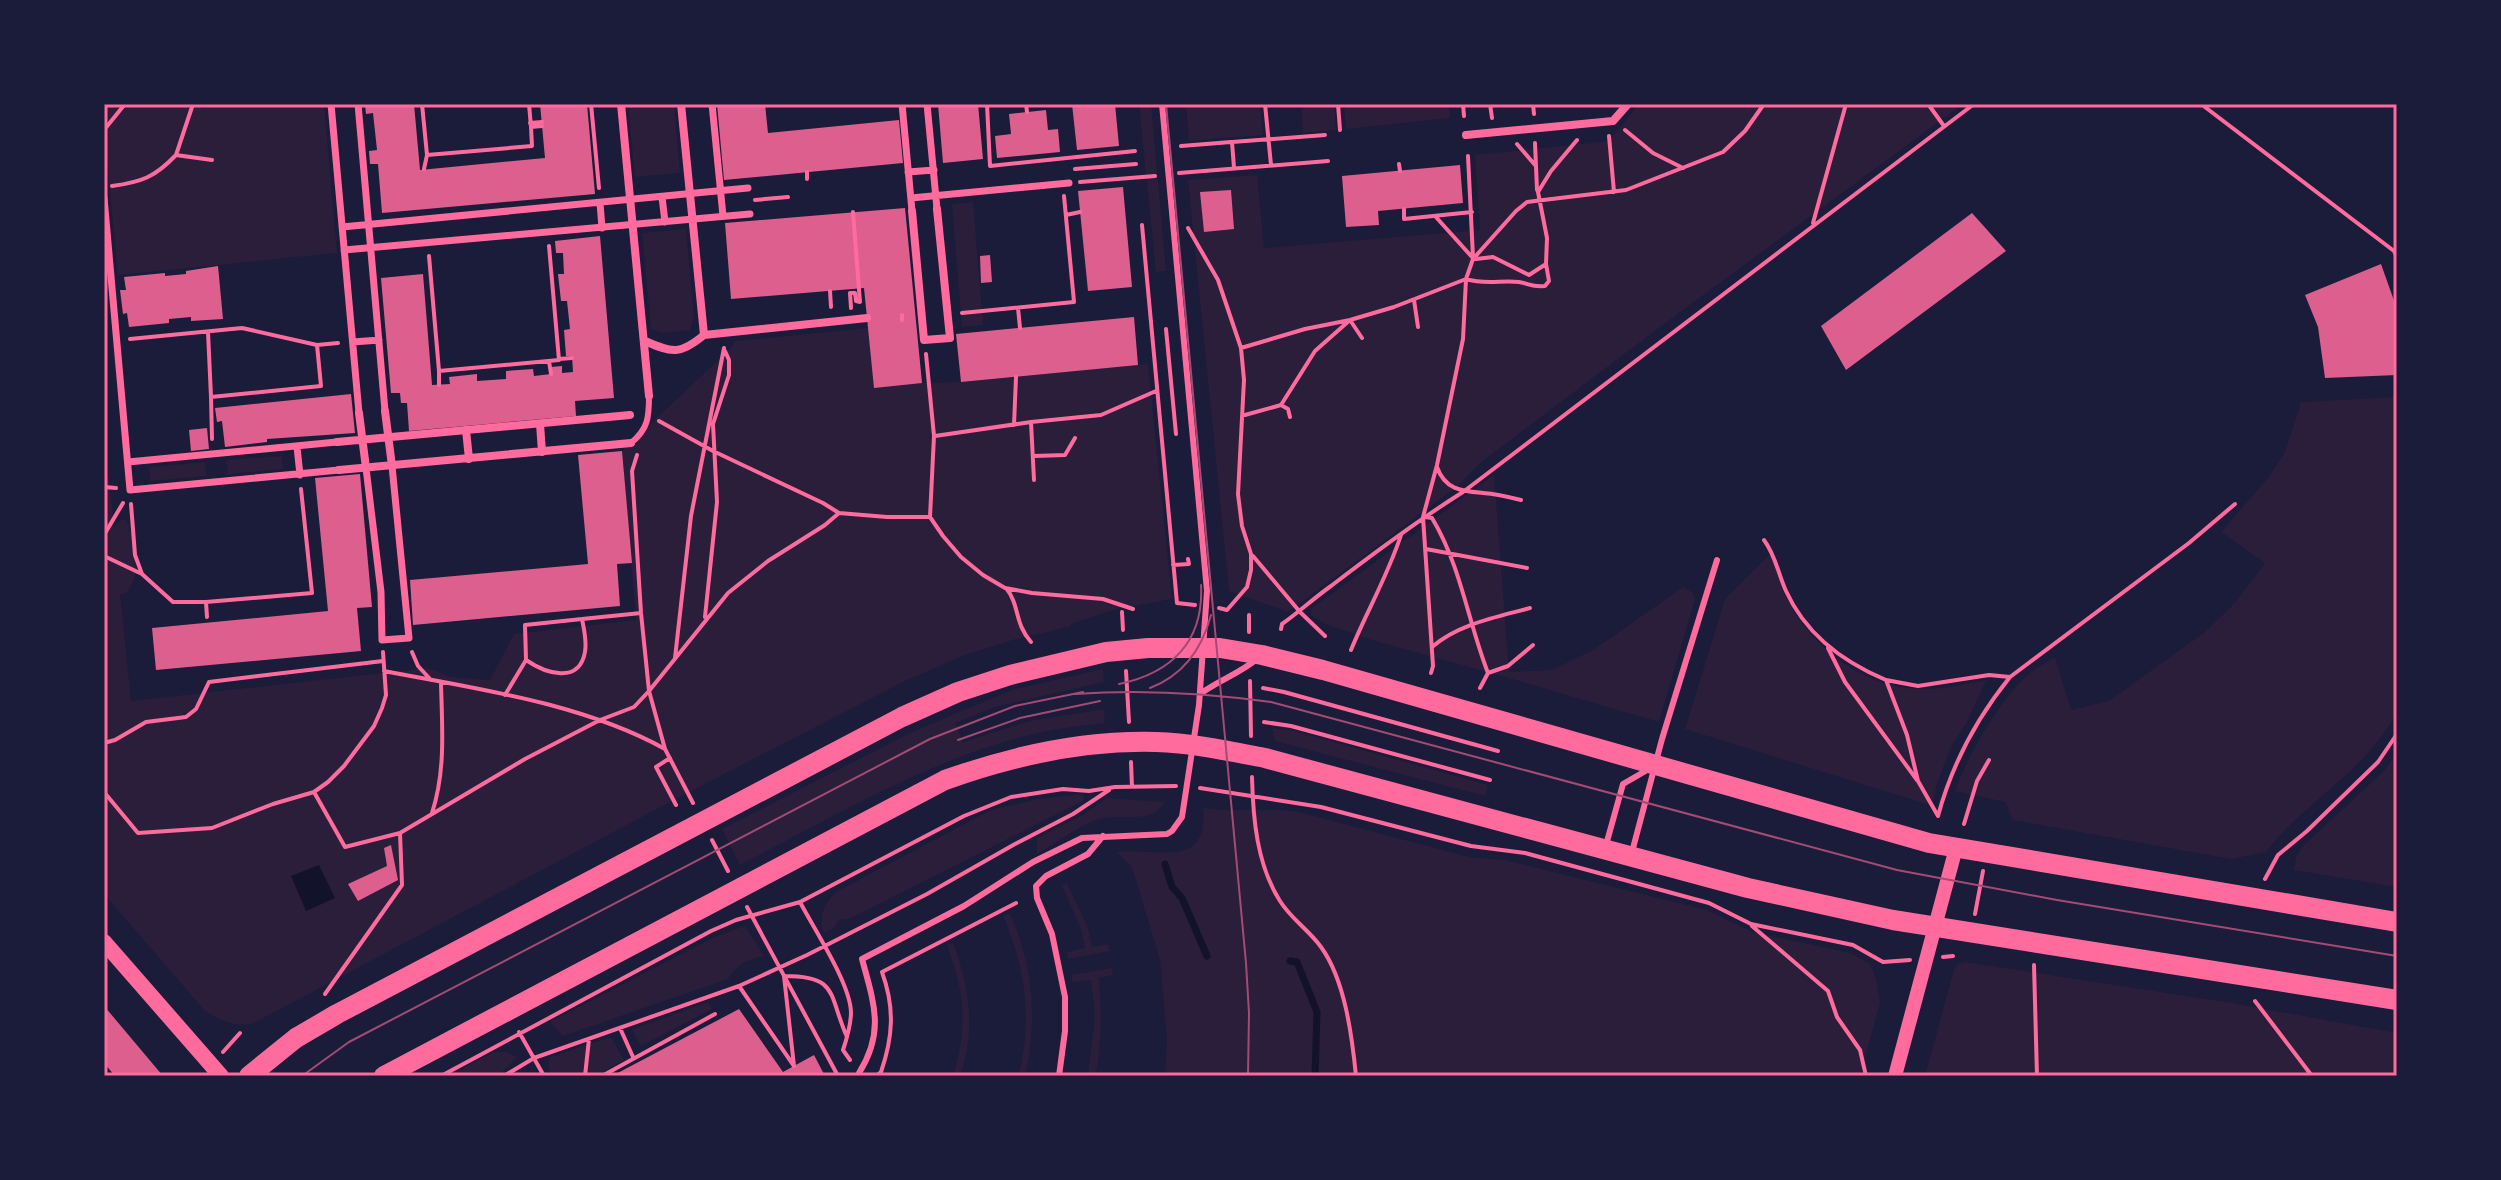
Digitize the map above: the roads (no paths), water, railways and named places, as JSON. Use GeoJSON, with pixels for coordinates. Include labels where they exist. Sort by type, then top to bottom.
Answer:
{"type":"FeatureCollection","features":[{"type":"Feature","properties":{"kind":"main road"},"geometry":{"type":"LineString","coordinates":[[249,1076],[296,1038],[365,1000],[902,717],[958,692],[1010,675],[1125,650],[1205,647],[1254,658],[1454,707],[1929,843],[2397,922]]}},
{"type":"Feature","properties":{"kind":"main road"},"geometry":{"type":"LineString","coordinates":[[384,1076],[945,780],[978,768],[1098,744],[1156,742],[1251,755],[1748,888],[1893,920],[2397,1000]]}},
{"type":"Feature","properties":{"kind":"main road"},"geometry":{"type":"LineString","coordinates":[[104,942],[221,1076]]}},
{"type":"Feature","properties":{"kind":"main road"},"geometry":{"type":"LineString","coordinates":[[274,1076],[282,1048]]}},
{"type":"Feature","properties":{"kind":"street"},"geometry":{"type":"LineString","coordinates":[[331,104],[359,413],[381,592],[382,640],[409,638],[358,104]]}},
{"type":"Feature","properties":{"kind":"street"},"geometry":{"type":"LineString","coordinates":[[621,104],[649,396]]}},
{"type":"Feature","properties":{"kind":"street"},"geometry":{"type":"LineString","coordinates":[[681,104],[704,335]]}},
{"type":"Feature","properties":{"kind":"street"},"geometry":{"type":"LineString","coordinates":[[712,104],[723,216]]}},
{"type":"Feature","properties":{"kind":"street"},"geometry":{"type":"LineString","coordinates":[[902,104],[919,314],[924,340],[950,338],[927,104]]}},
{"type":"Feature","properties":{"kind":"street"},"geometry":{"type":"LineString","coordinates":[[1466,135],[1610,121],[1628,104]]}},
{"type":"Feature","properties":{"kind":"street"},"geometry":{"type":"LineString","coordinates":[[908,172],[934,170]]}},
{"type":"Feature","properties":{"kind":"street"},"geometry":{"type":"LineString","coordinates":[[911,198],[1066,183]]}},
{"type":"Feature","properties":{"kind":"street"},"geometry":{"type":"LineString","coordinates":[[342,227],[748,188]]}},
{"type":"Feature","properties":{"kind":"street"},"geometry":{"type":"LineString","coordinates":[[662,197],[665,222]]}},
{"type":"Feature","properties":{"kind":"street"},"geometry":{"type":"LineString","coordinates":[[104,198],[130,490],[469,459],[492,460],[631,443]]}},
{"type":"Feature","properties":{"kind":"street"},"geometry":{"type":"LineString","coordinates":[[599,203],[601,228]]}},
{"type":"Feature","properties":{"kind":"street"},"geometry":{"type":"LineString","coordinates":[[344,250],[750,214]]}},
{"type":"Feature","properties":{"kind":"street"},"geometry":{"type":"LineString","coordinates":[[645,341],[667,351],[678,351],[690,347],[704,335],[867,318]]}},
{"type":"Feature","properties":{"kind":"street"},"geometry":{"type":"LineString","coordinates":[[353,342],[379,340]]}},
{"type":"Feature","properties":{"kind":"street"},"geometry":{"type":"LineString","coordinates":[[128,462],[630,415]]}},
{"type":"Feature","properties":{"kind":"street"},"geometry":{"type":"LineString","coordinates":[[540,424],[542,452]]}},
{"type":"Feature","properties":{"kind":"street"},"geometry":{"type":"LineString","coordinates":[[466,430],[469,459]]}},
{"type":"Feature","properties":{"kind":"street"},"geometry":{"type":"LineString","coordinates":[[297,447],[300,475]]}},
{"type":"Feature","properties":{"kind":"street"},"geometry":{"type":"LineString","coordinates":[[1895,1076],[1956,848]]}},
{"type":"Feature","properties":{"kind":"lane"},"geometry":{"type":"LineString","coordinates":[[860,1074],[871,1054],[876,1015],[862,959],[964,906],[1033,862],[1082,838],[1156,835],[1172,831],[1182,817],[1200,694],[1207,591],[1162,104]]}},
{"type":"Feature","properties":{"kind":"lane"},"geometry":{"type":"LineString","coordinates":[[631,443],[643,433],[649,396]]}},
{"type":"Feature","properties":{"kind":"lane"},"geometry":{"type":"LineString","coordinates":[[630,415],[648,414]]}},
{"type":"Feature","properties":{"kind":"lane"},"geometry":{"type":"LineString","coordinates":[[1631,856],[1717,560]]}},
{"type":"Feature","properties":{"kind":"lane"},"geometry":{"type":"LineString","coordinates":[[1200,694],[1254,658]]}},
{"type":"Feature","properties":{"kind":"lane"},"geometry":{"type":"LineString","coordinates":[[1605,849],[1623,784],[1655,765]]}},
{"type":"Feature","properties":{"kind":"lane"},"geometry":{"type":"LineString","coordinates":[[1059,1076],[1065,1031],[1065,997],[1052,934],[1037,898],[1038,882],[1088,854],[1103,836]]}},
{"type":"Feature","properties":{"kind":"waterway"},"geometry":{"type":"LineString","coordinates":[[1165,864],[1172,887],[1182,898],[1207,956]]}},
{"type":"Feature","properties":{"kind":"waterway"},"geometry":{"type":"LineString","coordinates":[[1290,961],[1297,962],[1317,1012],[1315,1076]]}},
{"type":"Feature","properties":{"kind":"tram line"},"geometry":{"type":"LineString","coordinates":[[1166,104],[1246,963],[1248,1076]]}},
{"type":"Feature","properties":{"kind":"tram line"},"geometry":{"type":"LineString","coordinates":[[1119,684],[1155,672],[1181,651],[1197,623],[1201,585]]}},
{"type":"Feature","properties":{"kind":"tram line"},"geometry":{"type":"LineString","coordinates":[[1150,688],[1173,676],[1190,659],[1197,650],[1211,615]]}},
{"type":"Feature","properties":{"kind":"tram line"},"geometry":{"type":"LineString","coordinates":[[302,1076],[349,1042],[930,739],[1015,706],[1083,692]]}},
{"type":"Feature","properties":{"kind":"tram line"},"geometry":{"type":"LineString","coordinates":[[1075,694],[1174,693],[1271,702],[1897,870],[2057,900],[2397,956]]}},
{"type":"Feature","properties":{"kind":"tram line"},"geometry":{"type":"LineString","coordinates":[[958,740],[1020,718],[1100,701]]}}]}
